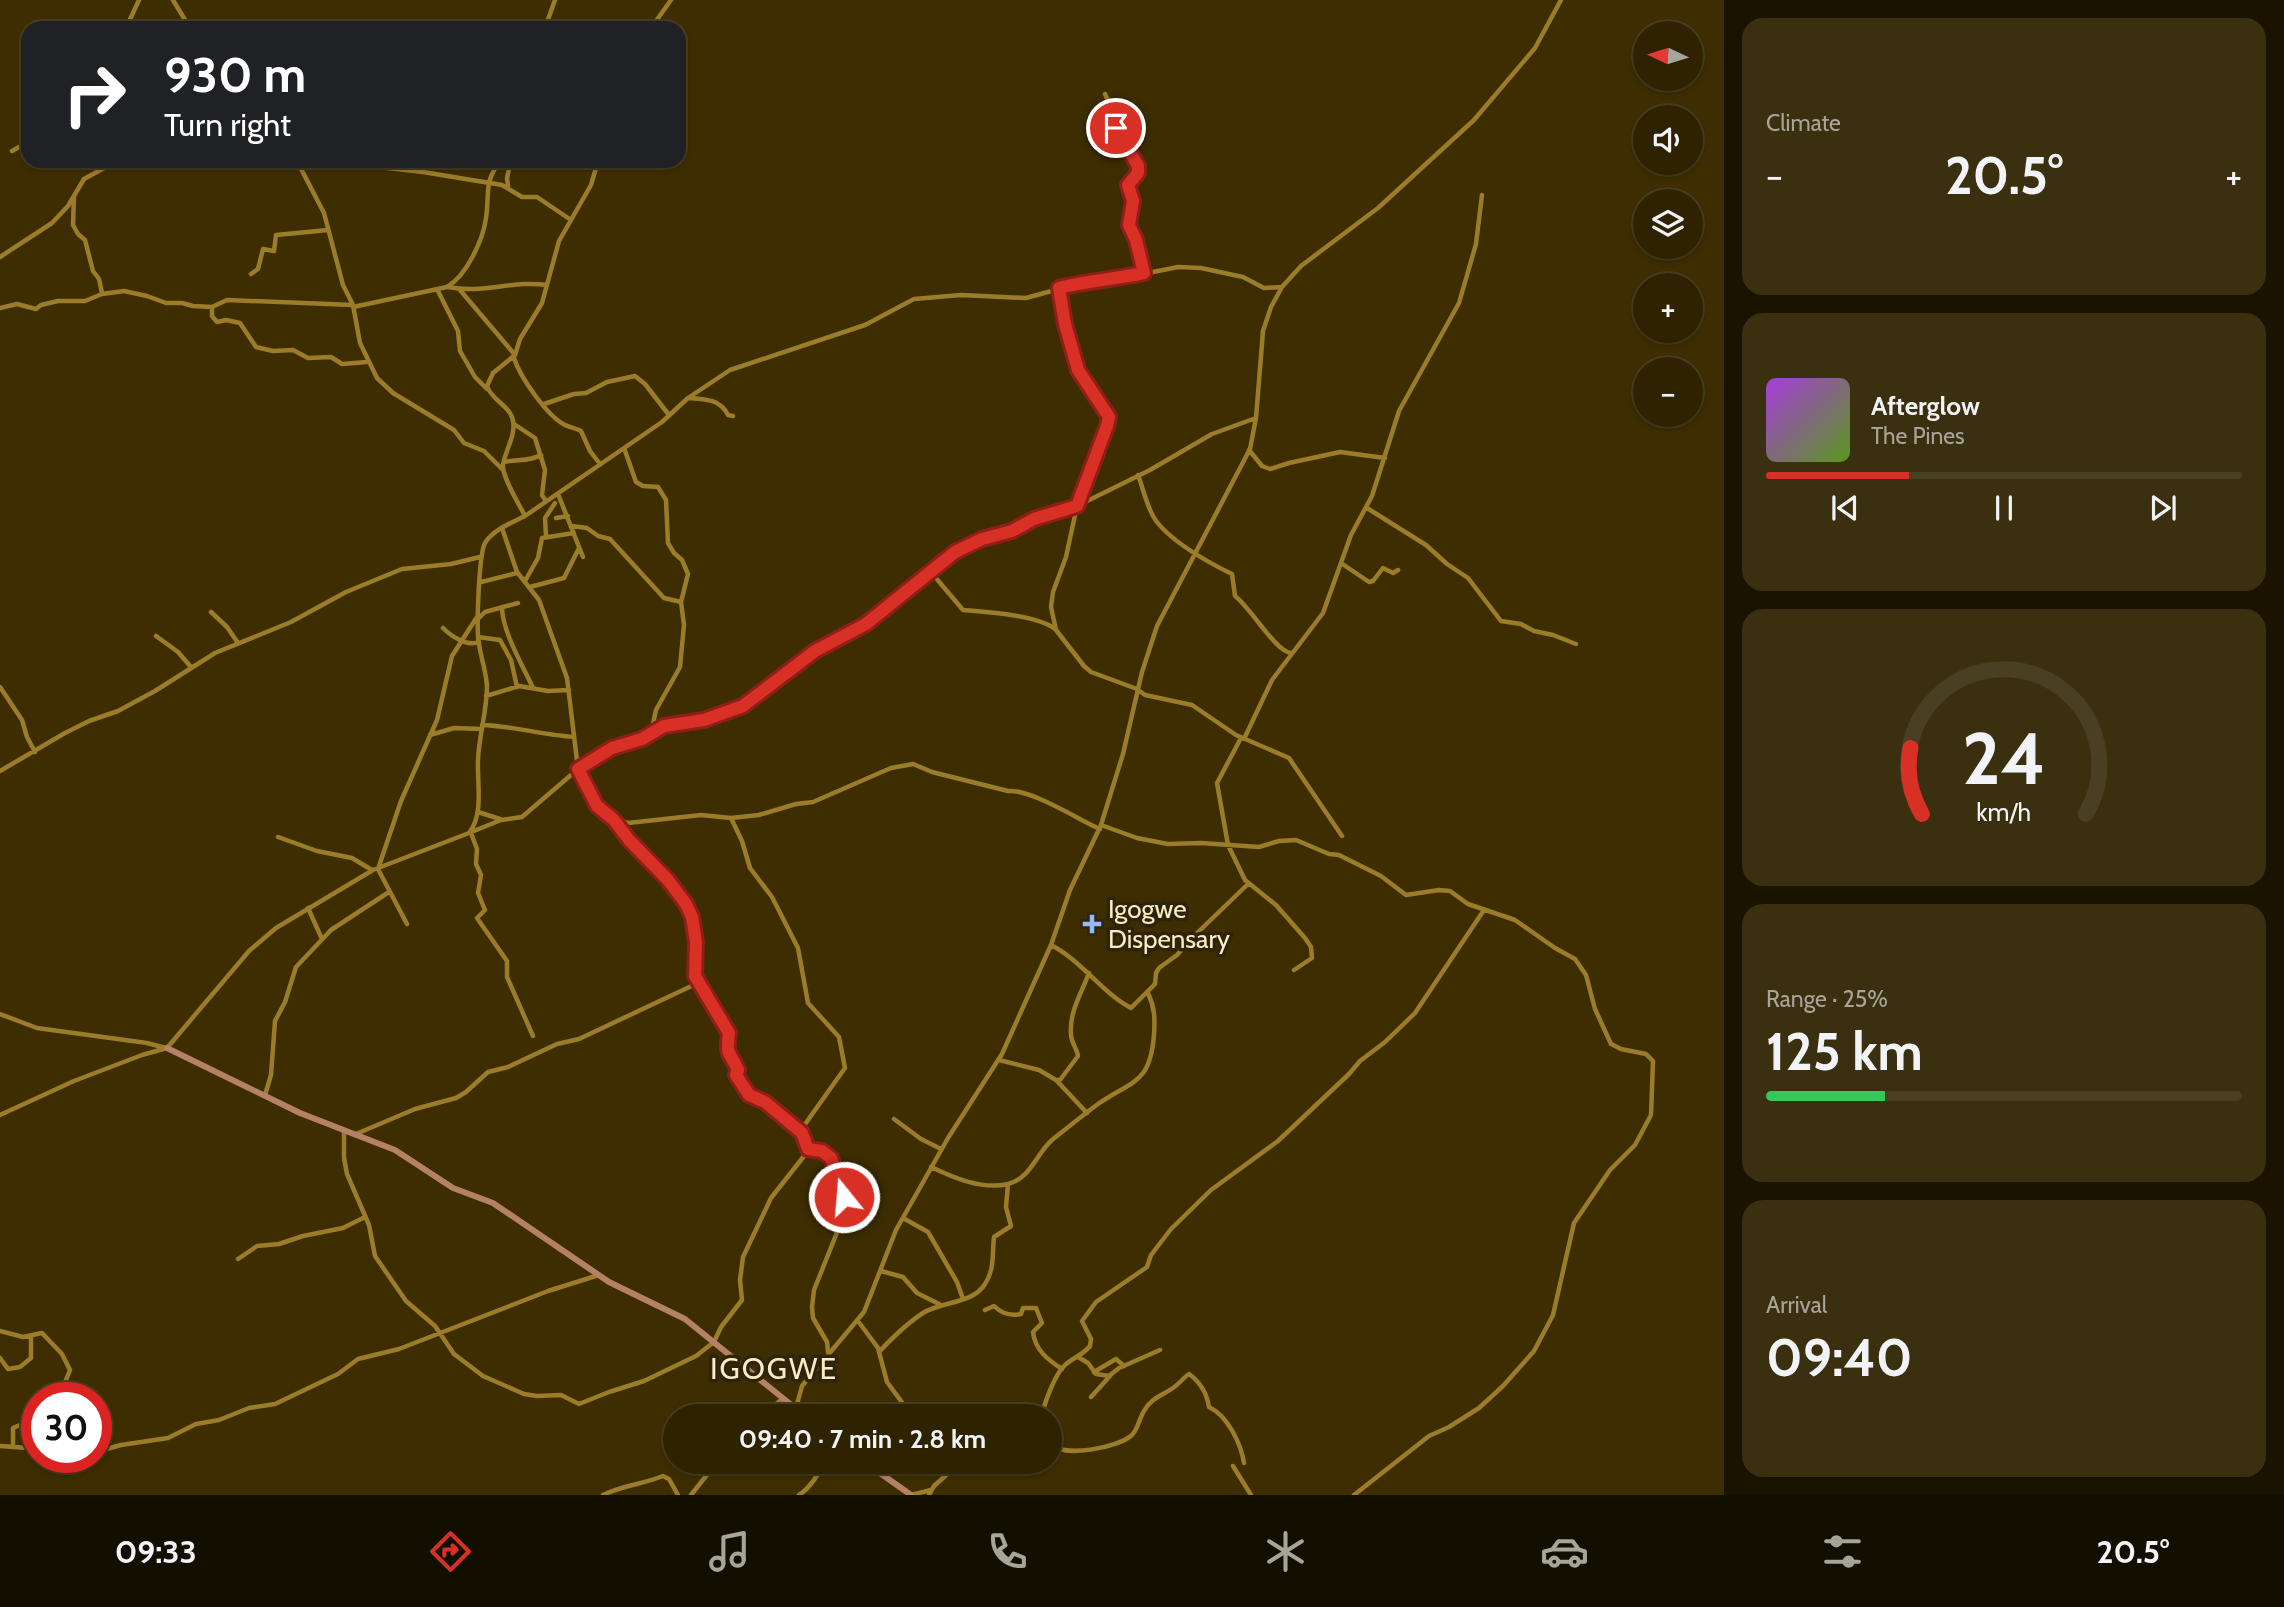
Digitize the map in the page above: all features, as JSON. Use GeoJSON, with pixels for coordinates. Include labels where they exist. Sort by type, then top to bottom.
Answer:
{"type":"FeatureCollection","features":[{"type":"Feature","properties":{"kind":"main road"},"geometry":{"type":"LineString","coordinates":[[167,1048],[300,1114],[395,1150],[453,1188],[493,1203],[617,1286],[676,1313],[791,1404]]}},
{"type":"Feature","properties":{"kind":"main road"},"geometry":{"type":"LineString","coordinates":[[881,1474],[911,1495]]}},
{"type":"Feature","properties":{"kind":"street"},"geometry":{"type":"LineString","coordinates":[[129,21],[139,0]]}},
{"type":"Feature","properties":{"kind":"street"},"geometry":{"type":"LineString","coordinates":[[173,0],[186,21]]}},
{"type":"Feature","properties":{"kind":"street"},"geometry":{"type":"LineString","coordinates":[[548,21],[555,0]]}},
{"type":"Feature","properties":{"kind":"street"},"geometry":{"type":"LineString","coordinates":[[656,21],[671,0]]}},
{"type":"Feature","properties":{"kind":"street"},"geometry":{"type":"LineString","coordinates":[[797,1404],[802,1386],[858,1321],[869,1302],[892,1238],[941,1149],[980,1084],[999,1059],[1051,945],[1067,897],[1101,827],[1122,756],[1137,689],[1157,626],[1250,450],[1256,418],[1263,331],[1282,286],[1301,266],[1378,208],[1474,120],[1535,48],[1561,0]]}},
{"type":"Feature","properties":{"kind":"street"},"geometry":{"type":"LineString","coordinates":[[1105,94],[1117,119],[1117,131],[1138,166],[1138,173],[1128,185],[1133,201],[1129,225],[1136,240],[1144,273]]}},
{"type":"Feature","properties":{"kind":"street"},"geometry":{"type":"LineString","coordinates":[[12,151],[21,146]]}},
{"type":"Feature","properties":{"kind":"street"},"geometry":{"type":"LineString","coordinates":[[0,257],[52,223],[68,206],[84,179],[104,168]]}},
{"type":"Feature","properties":{"kind":"street"},"geometry":{"type":"LineString","coordinates":[[301,168],[324,214],[343,285],[353,306],[356,330],[368,362],[388,390],[454,430],[464,443],[484,452],[503,471],[525,516]]}},
{"type":"Feature","properties":{"kind":"street"},"geometry":{"type":"LineString","coordinates":[[388,168],[498,184],[508,187],[522,197],[534,196],[545,201],[571,220]]}},
{"type":"Feature","properties":{"kind":"street"},"geometry":{"type":"LineString","coordinates":[[447,287],[463,272],[480,245],[486,218],[487,184],[497,168]]}},
{"type":"Feature","properties":{"kind":"street"},"geometry":{"type":"LineString","coordinates":[[508,168],[508,187]]}},
{"type":"Feature","properties":{"kind":"street"},"geometry":{"type":"LineString","coordinates":[[487,389],[493,373],[515,356],[520,339],[542,303],[559,242],[591,186],[596,168]]}},
{"type":"Feature","properties":{"kind":"street"},"geometry":{"type":"LineString","coordinates":[[486,194],[498,184]]}},
{"type":"Feature","properties":{"kind":"street"},"geometry":{"type":"LineString","coordinates":[[74,195],[73,225],[85,240],[102,294]]}},
{"type":"Feature","properties":{"kind":"street"},"geometry":{"type":"LineString","coordinates":[[1294,970],[1310,961],[1313,954],[1309,944],[1276,905],[1248,884],[1241,875],[1228,845],[1217,783],[1272,680],[1323,613],[1351,535],[1367,508],[1399,411],[1459,303],[1476,244],[1482,195]]}},
{"type":"Feature","properties":{"kind":"street"},"geometry":{"type":"LineString","coordinates":[[251,274],[258,269],[263,249],[274,251],[276,235],[328,230]]}},
{"type":"Feature","properties":{"kind":"street"},"geometry":{"type":"LineString","coordinates":[[470,833],[478,812],[478,759],[486,696],[486,676],[477,641],[477,618],[481,556],[486,541],[624,448],[688,398],[733,368],[865,325],[914,299],[961,295],[1026,298],[1081,283],[1118,279],[1167,268],[1188,267],[1243,277],[1264,288],[1282,286]]}},
{"type":"Feature","properties":{"kind":"street"},"geometry":{"type":"LineString","coordinates":[[0,308],[10,308],[17,304],[36,309],[61,300],[89,300],[102,294],[132,292],[166,303],[212,307],[227,300],[353,306],[447,287],[459,290],[533,283],[547,285]]}},
{"type":"Feature","properties":{"kind":"street"},"geometry":{"type":"LineString","coordinates":[[1056,630],[1051,601],[1066,557],[1077,506],[1109,417],[1078,370],[1065,324],[1059,288]]}},
{"type":"Feature","properties":{"kind":"street"},"geometry":{"type":"LineString","coordinates":[[437,289],[458,331],[460,351],[472,373],[510,413],[514,424],[503,471]]}},
{"type":"Feature","properties":{"kind":"street"},"geometry":{"type":"LineString","coordinates":[[459,290],[515,356],[520,375],[563,424],[581,431],[590,452],[600,464]]}},
{"type":"Feature","properties":{"kind":"street"},"geometry":{"type":"LineString","coordinates":[[212,307],[217,322],[226,320],[240,323],[256,347],[273,351],[293,350],[310,358],[331,357],[342,364],[368,362]]}},
{"type":"Feature","properties":{"kind":"street"},"geometry":{"type":"LineString","coordinates":[[544,404],[586,393],[607,382],[635,376],[645,384],[669,415]]}},
{"type":"Feature","properties":{"kind":"street"},"geometry":{"type":"LineString","coordinates":[[688,398],[709,400],[723,406],[729,415],[733,416]]}},
{"type":"Feature","properties":{"kind":"street"},"geometry":{"type":"LineString","coordinates":[[0,1115],[74,1081],[167,1048],[249,951],[276,928],[376,869],[501,820],[522,817],[578,769],[620,744],[642,739],[670,724],[720,716],[750,702],[815,651],[866,624],[955,552],[974,542],[1012,531],[1034,519],[1077,506],[1212,434],[1256,418]]}},
{"type":"Feature","properties":{"kind":"street"},"geometry":{"type":"LineString","coordinates":[[514,424],[535,438],[545,470],[542,495],[546,501],[562,504]]}},
{"type":"Feature","properties":{"kind":"street"},"geometry":{"type":"LineString","coordinates":[[624,448],[636,482],[643,486],[658,487],[665,496],[668,543],[688,571],[681,602],[684,625],[680,667],[656,710],[650,733]]}},
{"type":"Feature","properties":{"kind":"street"},"geometry":{"type":"LineString","coordinates":[[1250,450],[1262,466],[1270,469],[1340,452],[1385,458]]}},
{"type":"Feature","properties":{"kind":"street"},"geometry":{"type":"LineString","coordinates":[[504,462],[518,459],[530,461],[541,455]]}},
{"type":"Feature","properties":{"kind":"street"},"geometry":{"type":"LineString","coordinates":[[1138,475],[1157,521],[1180,544],[1197,552],[1212,565],[1232,574],[1235,596],[1247,606],[1267,634],[1284,651],[1292,653]]}},
{"type":"Feature","properties":{"kind":"street"},"geometry":{"type":"LineString","coordinates":[[558,494],[583,557]]}},
{"type":"Feature","properties":{"kind":"street"},"geometry":{"type":"LineString","coordinates":[[546,536],[545,518],[555,503]]}},
{"type":"Feature","properties":{"kind":"street"},"geometry":{"type":"LineString","coordinates":[[1367,508],[1426,545],[1468,578],[1501,621],[1521,624],[1534,631],[1576,644]]}},
{"type":"Feature","properties":{"kind":"street"},"geometry":{"type":"LineString","coordinates":[[556,518],[568,516]]}},
{"type":"Feature","properties":{"kind":"street"},"geometry":{"type":"LineString","coordinates":[[572,527],[587,528],[610,540],[664,598],[681,602]]}},
{"type":"Feature","properties":{"kind":"street"},"geometry":{"type":"LineString","coordinates":[[502,528],[517,573],[543,610],[567,678],[578,769],[592,800],[614,820],[642,855],[668,880],[690,911],[696,942],[694,972],[729,1033],[726,1047],[729,1058],[738,1070],[736,1075],[749,1095],[765,1102],[802,1133],[808,1149]]}},
{"type":"Feature","properties":{"kind":"street"},"geometry":{"type":"LineString","coordinates":[[524,582],[538,558],[540,540],[546,536],[574,533]]}},
{"type":"Feature","properties":{"kind":"street"},"geometry":{"type":"LineString","coordinates":[[529,587],[564,579],[579,548]]}},
{"type":"Feature","properties":{"kind":"street"},"geometry":{"type":"LineString","coordinates":[[0,771],[89,721],[137,701],[215,653],[291,622],[346,592],[402,569],[451,564],[481,556]]}},
{"type":"Feature","properties":{"kind":"street"},"geometry":{"type":"LineString","coordinates":[[1341,563],[1369,582],[1373,581],[1383,568],[1393,573],[1398,570]]}},
{"type":"Feature","properties":{"kind":"street"},"geometry":{"type":"LineString","coordinates":[[930,571],[963,610],[994,611],[1038,621],[1056,630],[1087,670],[1137,689],[1144,695],[1192,705],[1242,738],[1289,758],[1342,836]]}},
{"type":"Feature","properties":{"kind":"street"},"geometry":{"type":"LineString","coordinates":[[481,582],[517,573]]}},
{"type":"Feature","properties":{"kind":"street"},"geometry":{"type":"LineString","coordinates":[[376,869],[398,808],[437,720],[452,656],[477,618],[485,612],[518,603]]}},
{"type":"Feature","properties":{"kind":"street"},"geometry":{"type":"LineString","coordinates":[[502,607],[502,616],[509,636],[533,688]]}},
{"type":"Feature","properties":{"kind":"street"},"geometry":{"type":"LineString","coordinates":[[211,612],[227,627],[238,643]]}},
{"type":"Feature","properties":{"kind":"street"},"geometry":{"type":"LineString","coordinates":[[443,628],[462,640],[500,640],[511,660],[517,687]]}},
{"type":"Feature","properties":{"kind":"street"},"geometry":{"type":"LineString","coordinates":[[156,636],[178,652],[191,667]]}},
{"type":"Feature","properties":{"kind":"street"},"geometry":{"type":"LineString","coordinates":[[0,687],[22,720],[35,752]]}},
{"type":"Feature","properties":{"kind":"street"},"geometry":{"type":"LineString","coordinates":[[486,696],[517,687],[548,691],[569,690]]}},
{"type":"Feature","properties":{"kind":"street"},"geometry":{"type":"LineString","coordinates":[[430,735],[454,728],[500,726],[574,737]]}},
{"type":"Feature","properties":{"kind":"street"},"geometry":{"type":"LineString","coordinates":[[614,820],[628,823],[701,815],[759,815],[813,802],[891,768],[914,764],[1010,792],[1016,790],[1101,827],[1159,843],[1259,847],[1279,841],[1296,840],[1329,854],[1339,855],[1381,876],[1406,895],[1445,890],[1468,904],[1515,920],[1581,965],[1599,1019],[1611,1044],[1646,1054],[1652,1059],[1652,1112],[1635,1146],[1609,1170],[1574,1223],[1553,1315],[1527,1359],[1479,1408],[1429,1436],[1354,1495]]}},
{"type":"Feature","properties":{"kind":"street"},"geometry":{"type":"LineString","coordinates":[[478,812],[501,820]]}},
{"type":"Feature","properties":{"kind":"street"},"geometry":{"type":"LineString","coordinates":[[731,817],[750,868],[772,897],[798,948],[808,1003],[836,1032],[840,1040],[844,1071],[804,1123],[802,1133]]}},
{"type":"Feature","properties":{"kind":"street"},"geometry":{"type":"LineString","coordinates":[[470,833],[477,849],[476,864],[481,876],[478,893],[485,910],[477,918],[507,961],[507,977],[533,1035]]}},
{"type":"Feature","properties":{"kind":"street"},"geometry":{"type":"LineString","coordinates":[[278,837],[376,869],[407,923]]}},
{"type":"Feature","properties":{"kind":"street"},"geometry":{"type":"LineString","coordinates":[[1051,945],[1131,1008],[1156,982],[1159,968],[1177,955],[1248,884]]}},
{"type":"Feature","properties":{"kind":"street"},"geometry":{"type":"LineString","coordinates":[[265,1095],[271,1074],[275,1018],[285,1002],[296,967],[322,939],[348,918],[362,912],[389,892]]}},
{"type":"Feature","properties":{"kind":"street"},"geometry":{"type":"LineString","coordinates":[[308,908],[322,939]]}},
{"type":"Feature","properties":{"kind":"street"},"geometry":{"type":"LineString","coordinates":[[1047,1404],[1050,1388],[1062,1369],[1090,1346],[1091,1339],[1082,1322],[1094,1304],[1145,1269],[1152,1254],[1189,1211],[1244,1164],[1278,1141],[1360,1061],[1385,1042],[1415,1013],[1484,910]]}},
{"type":"Feature","properties":{"kind":"street"},"geometry":{"type":"LineString","coordinates":[[1056,1080],[1062,1079],[1078,1056],[1071,1028],[1075,1005],[1089,973]]}},
{"type":"Feature","properties":{"kind":"street"},"geometry":{"type":"LineString","coordinates":[[355,1134],[415,1109],[456,1098],[488,1072],[508,1067],[546,1048],[579,1039],[700,982]]}},
{"type":"Feature","properties":{"kind":"street"},"geometry":{"type":"LineString","coordinates":[[932,1167],[966,1182],[996,1185],[1008,1184],[1025,1176],[1038,1154],[1087,1113],[1136,1081],[1147,1068],[1153,1053],[1155,1017],[1148,993]]}},
{"type":"Feature","properties":{"kind":"street"},"geometry":{"type":"LineString","coordinates":[[0,1014],[37,1028],[167,1048]]}},
{"type":"Feature","properties":{"kind":"street"},"geometry":{"type":"LineString","coordinates":[[999,1059],[1039,1070],[1056,1080],[1087,1113]]}},
{"type":"Feature","properties":{"kind":"street"},"geometry":{"type":"LineString","coordinates":[[894,1119],[921,1139],[941,1149]]}},
{"type":"Feature","properties":{"kind":"street"},"geometry":{"type":"LineString","coordinates":[[344,1130],[347,1174],[366,1217],[375,1256],[406,1301],[428,1319],[454,1354],[494,1383],[529,1395],[563,1395],[577,1405],[655,1377],[687,1361],[714,1342],[721,1327],[741,1300],[743,1257],[763,1215],[775,1193],[808,1149]]}},
{"type":"Feature","properties":{"kind":"street"},"geometry":{"type":"LineString","coordinates":[[808,1149],[822,1151],[831,1158],[843,1192],[838,1230],[814,1290],[812,1307],[813,1318],[827,1342],[828,1353]]}},
{"type":"Feature","properties":{"kind":"street"},"geometry":{"type":"LineString","coordinates":[[879,1352],[901,1328],[923,1313],[978,1292],[986,1282],[994,1262],[994,1237],[1010,1227],[1006,1207],[1008,1184]]}},
{"type":"Feature","properties":{"kind":"street"},"geometry":{"type":"LineString","coordinates":[[238,1259],[257,1245],[279,1244],[343,1228],[366,1217]]}},
{"type":"Feature","properties":{"kind":"street"},"geometry":{"type":"LineString","coordinates":[[903,1218],[928,1232],[957,1282],[963,1299]]}},
{"type":"Feature","properties":{"kind":"street"},"geometry":{"type":"LineString","coordinates":[[881,1271],[902,1277],[918,1294],[941,1305]]}},
{"type":"Feature","properties":{"kind":"street"},"geometry":{"type":"LineString","coordinates":[[112,1448],[168,1438],[196,1424],[219,1420],[249,1408],[275,1404],[338,1374],[358,1359],[393,1351],[548,1291],[600,1274]]}},
{"type":"Feature","properties":{"kind":"street"},"geometry":{"type":"LineString","coordinates":[[985,1310],[994,1306],[1006,1314],[1017,1315],[1021,1314],[1022,1308],[1036,1308],[1042,1323],[1032,1332],[1033,1337],[1046,1358],[1062,1369]]}},
{"type":"Feature","properties":{"kind":"street"},"geometry":{"type":"LineString","coordinates":[[858,1321],[879,1352],[887,1382],[903,1404]]}},
{"type":"Feature","properties":{"kind":"street"},"geometry":{"type":"LineString","coordinates":[[0,1331],[20,1337],[46,1334],[70,1367],[65,1382]]}},
{"type":"Feature","properties":{"kind":"street"},"geometry":{"type":"LineString","coordinates":[[0,1358],[8,1369],[20,1367],[31,1358],[31,1337]]}},
{"type":"Feature","properties":{"kind":"street"},"geometry":{"type":"LineString","coordinates":[[1091,1397],[1110,1376],[1124,1366],[1160,1350]]}},
{"type":"Feature","properties":{"kind":"street"},"geometry":{"type":"LineString","coordinates":[[1077,1357],[1086,1361],[1094,1372],[1110,1376]]}},
{"type":"Feature","properties":{"kind":"street"},"geometry":{"type":"LineString","coordinates":[[1094,1372],[1116,1359],[1124,1366]]}},
{"type":"Feature","properties":{"kind":"street"},"geometry":{"type":"LineString","coordinates":[[1062,1449],[1108,1447],[1121,1443],[1134,1433],[1152,1400],[1173,1388],[1188,1374],[1199,1383],[1209,1407],[1218,1412],[1228,1424],[1242,1452],[1244,1463]]}},
{"type":"Feature","properties":{"kind":"street"},"geometry":{"type":"LineString","coordinates":[[776,1404],[783,1398]]}},
{"type":"Feature","properties":{"kind":"street"},"geometry":{"type":"LineString","coordinates":[[13,1446],[13,1428],[21,1425]]}},
{"type":"Feature","properties":{"kind":"street"},"geometry":{"type":"LineString","coordinates":[[0,1446],[21,1447]]}},
{"type":"Feature","properties":{"kind":"street"},"geometry":{"type":"LineString","coordinates":[[1233,1466],[1251,1495]]}},
{"type":"Feature","properties":{"kind":"street"},"geometry":{"type":"LineString","coordinates":[[691,1495],[708,1474]]}},
{"type":"Feature","properties":{"kind":"street"},"geometry":{"type":"LineString","coordinates":[[803,1494],[812,1486],[817,1474]]}},
{"type":"Feature","properties":{"kind":"street"},"geometry":{"type":"LineString","coordinates":[[929,1495],[948,1474]]}},
{"type":"Feature","properties":{"kind":"street"},"geometry":{"type":"LineString","coordinates":[[603,1495],[644,1481],[652,1482],[663,1476],[669,1479],[678,1495]]}},
{"type":"Feature","properties":{"kind":"street"},"geometry":{"type":"LineString","coordinates":[[911,1495],[932,1489]]}},
{"type":"Feature","properties":{"kind":"place","name":"Igogwe Dispensary"},"geometry":{"type":"Point","coordinates":[1092,924]}},
{"type":"Feature","properties":{"kind":"district","name":"IGOGWE"},"geometry":{"type":"Point","coordinates":[774,1368]}},
{"type":"Feature","properties":{"kind":"route"},"geometry":{"type":"LineString","coordinates":[[844,1197],[831,1158],[822,1151],[808,1149],[802,1133],[777,1115],[765,1102],[749,1095],[741,1084],[736,1075],[738,1070],[729,1058],[726,1047],[729,1033],[695,976],[696,942],[690,911],[668,880],[654,869],[614,820],[592,800],[578,769],[612,748],[642,739],[664,726],[720,716],[743,706],[815,651],[866,624],[955,552],[982,539],[1012,531],[1034,519],[1077,506],[1109,417],[1084,383],[1078,370],[1065,324],[1059,288],[1144,273],[1134,233],[1129,225],[1133,197],[1128,185],[1138,173],[1138,166],[1116,128]]}}]}
